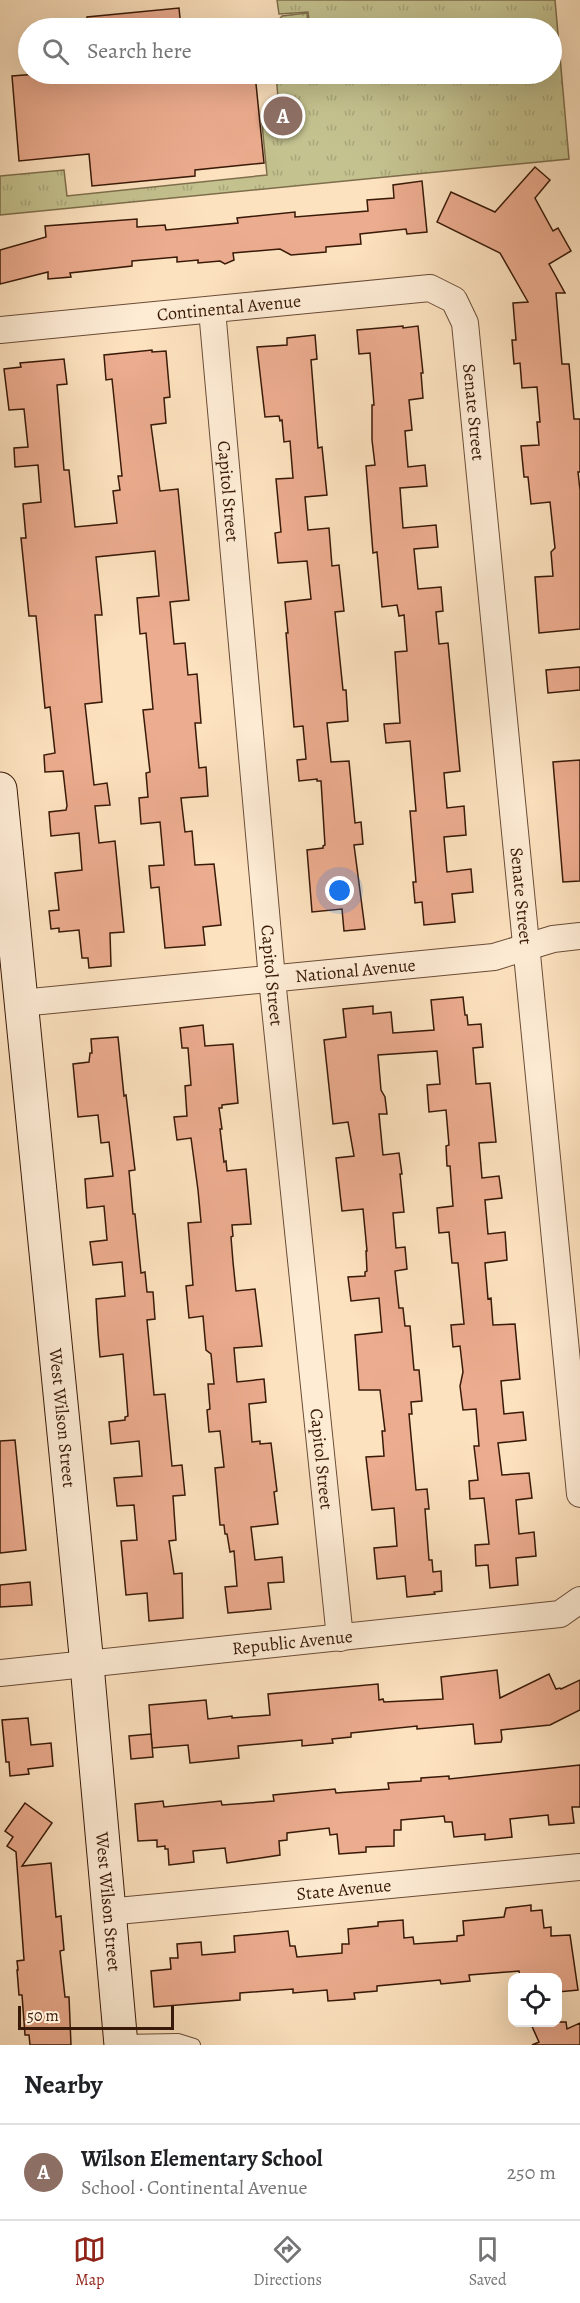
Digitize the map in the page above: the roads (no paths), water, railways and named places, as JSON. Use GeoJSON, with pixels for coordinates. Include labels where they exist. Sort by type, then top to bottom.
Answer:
{"type":"FeatureCollection","features":[{"type":"Feature","properties":{"kind":"street","name":"Continental Avenue"},"geometry":{"type":"LineString","coordinates":[[0,330],[430,288],[454,300]]}},
{"type":"Feature","properties":{"kind":"street","name":"Senate Street"},"geometry":{"type":"LineString","coordinates":[[454,300],[465,323],[580,1494]]}},
{"type":"Feature","properties":{"kind":"street","name":"Capitol Street"},"geometry":{"type":"LineString","coordinates":[[212,310],[272,979],[340,1638]]}},
{"type":"Feature","properties":{"kind":"street","name":"West Wilson Street"},"geometry":{"type":"LineString","coordinates":[[0,789],[87,1665],[120,2043]]}},
{"type":"Feature","properties":{"kind":"street","name":"National Avenue"},"geometry":{"type":"LineString","coordinates":[[21,1002],[494,957],[553,939],[580,936]]}},
{"type":"Feature","properties":{"kind":"street","name":"Republic Avenue"},"geometry":{"type":"LineString","coordinates":[[0,1672],[87,1665],[560,1614],[580,1600]]}},
{"type":"Feature","properties":{"kind":"street","name":"State Avenue"},"geometry":{"type":"LineString","coordinates":[[107,1912],[580,1867]]}},
{"type":"Feature","properties":{"kind":"lane"},"geometry":{"type":"LineString","coordinates":[[120,2043],[178,2040],[194,2045]]}},
{"type":"Feature","properties":{"kind":"place","name":"Wilson Elementary School"},"geometry":{"type":"Point","coordinates":[283,116]}}]}
